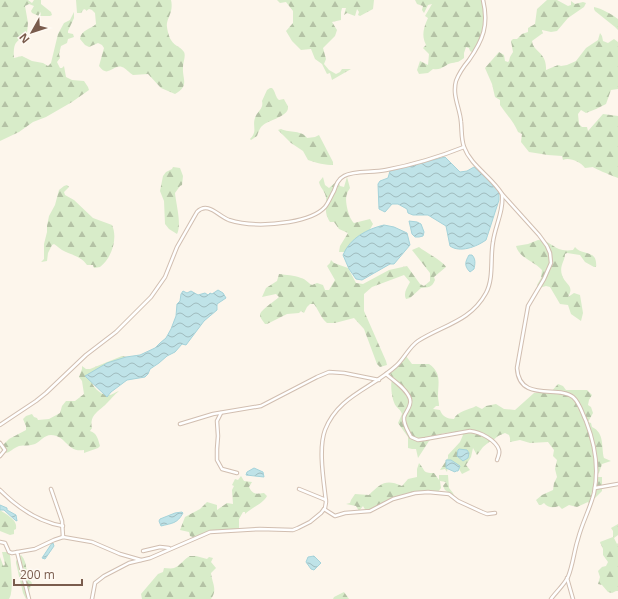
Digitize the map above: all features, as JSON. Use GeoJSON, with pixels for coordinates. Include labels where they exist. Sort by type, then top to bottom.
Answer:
{"type":"FeatureCollection","features":[{"type":"Feature","properties":{"kind":"street"},"geometry":{"type":"LineString","coordinates":[[483,0],[486,17],[484,33],[475,51],[459,75],[455,86],[455,95],[464,147],[474,163],[497,186],[502,194],[539,235],[547,246],[550,253],[551,263],[544,279],[528,306],[517,368],[518,376],[521,382],[527,387],[572,396],[578,403],[592,435],[597,464],[594,488],[567,578],[551,599]]}},
{"type":"Feature","properties":{"kind":"street"},"geometry":{"type":"LineString","coordinates":[[0,425],[46,393],[92,350],[116,332],[151,297],[165,277],[177,247],[197,212],[201,209],[208,208],[227,219],[241,222],[272,224],[294,221],[312,215],[325,207],[340,179],[344,175],[384,171],[427,160],[464,147]]}},
{"type":"Feature","properties":{"kind":"street"},"geometry":{"type":"LineString","coordinates":[[92,599],[93,587],[98,580],[129,563],[156,555],[192,541],[210,532],[260,529],[293,530],[310,522],[324,509],[326,500],[322,438],[328,422],[339,406],[346,400],[379,380],[400,362],[416,342],[462,319],[473,310],[486,294],[489,284],[492,249],[503,204],[502,194]]}},
{"type":"Feature","properties":{"kind":"street"},"geometry":{"type":"LineString","coordinates":[[180,424],[221,412],[261,406],[329,372],[344,373],[379,380]]}},
{"type":"Feature","properties":{"kind":"street"},"geometry":{"type":"LineString","coordinates":[[386,374],[399,385],[410,398],[410,406],[404,416],[404,422],[411,437],[418,440],[470,431],[476,432],[488,438],[498,448],[499,454],[497,460]]}},
{"type":"Feature","properties":{"kind":"street"},"geometry":{"type":"LineString","coordinates":[[221,412],[216,421],[218,433],[217,460],[222,469],[237,473]]}},
{"type":"Feature","properties":{"kind":"street"},"geometry":{"type":"LineString","coordinates":[[0,443],[5,450],[0,456]]}},
{"type":"Feature","properties":{"kind":"street"},"geometry":{"type":"LineString","coordinates":[[594,488],[618,484]]}},
{"type":"Feature","properties":{"kind":"street"},"geometry":{"type":"LineString","coordinates":[[51,489],[61,516],[63,537]]}},
{"type":"Feature","properties":{"kind":"street"},"geometry":{"type":"LineString","coordinates":[[299,489],[326,500]]}},
{"type":"Feature","properties":{"kind":"street"},"geometry":{"type":"LineString","coordinates":[[0,490],[15,505],[32,516],[47,523],[63,526]]}},
{"type":"Feature","properties":{"kind":"street"},"geometry":{"type":"LineString","coordinates":[[324,509],[335,516],[345,513],[366,512],[402,496],[428,492],[442,492],[451,495],[458,501],[487,514],[496,513]]}},
{"type":"Feature","properties":{"kind":"street"},"geometry":{"type":"LineString","coordinates":[[0,542],[5,543],[10,552],[17,552],[35,548],[63,537],[92,542],[120,554],[142,560]]}},
{"type":"Feature","properties":{"kind":"street"},"geometry":{"type":"LineString","coordinates":[[143,551],[160,547],[169,549]]}},
{"type":"Feature","properties":{"kind":"street"},"geometry":{"type":"LineString","coordinates":[[17,552],[29,599]]}},
{"type":"Feature","properties":{"kind":"street"},"geometry":{"type":"LineString","coordinates":[[567,578],[573,599]]}},
{"type":"Feature","properties":{"kind":"green space"},"geometry":{"type":"Polygon","coordinates":[[[0,0],[28,0],[32,3],[34,0],[41,0],[41,4],[51,12],[52,15],[50,16],[39,16],[31,11],[34,6],[29,4],[25,6],[28,23],[27,33],[16,42],[14,48],[14,58],[22,56],[48,66],[51,63],[58,34],[64,23],[70,20],[74,12],[74,18],[68,33],[73,34],[74,37],[68,39],[67,43],[61,46],[59,54],[60,58],[57,62],[60,68],[64,66],[66,77],[72,80],[84,81],[89,90],[46,117],[33,122],[19,132],[0,141],[0,0]]]}},
{"type":"Feature","properties":{"kind":"green space"},"geometry":{"type":"Polygon","coordinates":[[[76,0],[171,0],[172,8],[167,24],[169,35],[171,40],[185,54],[183,67],[184,85],[180,91],[175,94],[161,88],[148,74],[133,75],[119,67],[108,71],[102,70],[99,66],[104,48],[102,45],[98,43],[89,47],[80,39],[84,32],[96,24],[95,13],[92,10],[89,9],[86,11],[84,9],[81,13],[77,13],[76,0]]]}},
{"type":"Feature","properties":{"kind":"green space"},"geometry":{"type":"Polygon","coordinates":[[[277,0],[374,0],[373,9],[360,16],[358,15],[359,12],[357,9],[355,16],[347,13],[344,15],[346,8],[342,8],[341,20],[332,22],[337,30],[335,36],[323,48],[326,59],[324,64],[329,70],[336,74],[342,69],[351,69],[332,80],[330,73],[327,74],[322,64],[315,59],[311,49],[301,50],[292,41],[286,31],[293,23],[293,11],[286,2],[280,3],[277,0]]]}},
{"type":"Feature","properties":{"kind":"green space"},"geometry":{"type":"Polygon","coordinates":[[[415,0],[483,0],[486,15],[485,28],[473,53],[466,47],[464,58],[460,61],[439,69],[433,69],[428,73],[419,74],[417,70],[420,61],[428,65],[429,54],[423,48],[426,45],[423,34],[428,18],[425,16],[432,4],[428,5],[424,13],[422,10],[423,6],[417,4],[415,0]]]}},
{"type":"Feature","properties":{"kind":"green space"},"geometry":{"type":"Polygon","coordinates":[[[547,0],[557,0],[568,6],[571,5],[571,1],[575,4],[583,2],[586,3],[584,7],[568,18],[557,31],[551,32],[542,30],[543,33],[532,41],[535,48],[544,59],[546,70],[558,65],[567,65],[576,61],[586,48],[598,40],[600,33],[603,41],[608,43],[614,39],[618,42],[618,89],[611,90],[606,104],[586,113],[581,110],[578,114],[579,124],[582,127],[587,127],[588,131],[603,114],[618,116],[618,178],[593,167],[585,168],[575,161],[568,159],[563,160],[562,156],[529,152],[521,142],[522,134],[518,132],[500,105],[500,100],[495,97],[492,84],[485,68],[499,52],[504,55],[505,61],[509,61],[513,52],[511,41],[528,32],[528,28],[535,24],[537,9],[547,0]]]}},
{"type":"Feature","properties":{"kind":"green space"},"geometry":{"type":"Polygon","coordinates":[[[594,7],[607,12],[618,19],[618,30],[595,11],[594,7]]]}},
{"type":"Feature","properties":{"kind":"green space"},"geometry":{"type":"Polygon","coordinates":[[[272,88],[279,100],[284,99],[288,106],[287,110],[281,116],[260,128],[257,136],[251,140],[250,139],[254,134],[255,118],[261,108],[262,101],[267,90],[272,88]]]}},
{"type":"Feature","properties":{"kind":"green space"},"geometry":{"type":"Polygon","coordinates":[[[281,129],[305,135],[307,138],[319,135],[333,162],[333,165],[321,164],[308,160],[303,151],[291,143],[278,130],[281,129]]]}},
{"type":"Feature","properties":{"kind":"green space"},"geometry":{"type":"Polygon","coordinates":[[[173,167],[180,168],[183,176],[182,185],[175,193],[179,220],[177,234],[169,229],[165,224],[164,201],[160,191],[163,176],[173,167]]]}},
{"type":"Feature","properties":{"kind":"green space"},"geometry":{"type":"Polygon","coordinates":[[[323,177],[325,185],[329,188],[336,182],[339,183],[340,186],[344,187],[347,177],[350,188],[346,197],[349,214],[352,221],[354,223],[370,219],[373,224],[369,231],[345,252],[339,252],[340,246],[348,233],[339,229],[334,222],[330,222],[326,214],[326,198],[319,182],[323,177]]]}},
{"type":"Feature","properties":{"kind":"green space"},"geometry":{"type":"Polygon","coordinates":[[[67,185],[69,187],[64,192],[65,195],[74,200],[93,218],[112,225],[114,230],[113,248],[108,258],[100,267],[94,268],[93,265],[87,265],[79,258],[62,250],[54,244],[48,253],[47,261],[41,262],[44,259],[44,244],[49,216],[55,205],[59,190],[67,185]]]}},
{"type":"Feature","properties":{"kind":"green space"},"geometry":{"type":"Polygon","coordinates":[[[538,240],[548,242],[562,250],[573,250],[575,247],[595,258],[596,267],[594,267],[585,262],[580,255],[567,253],[565,254],[562,266],[561,272],[563,278],[570,287],[568,297],[574,293],[580,295],[583,313],[581,321],[571,314],[568,305],[560,304],[550,287],[546,286],[539,288],[537,285],[541,278],[542,270],[520,254],[516,246],[528,244],[538,240]]]}},
{"type":"Feature","properties":{"kind":"green space"},"geometry":{"type":"Polygon","coordinates":[[[419,247],[446,267],[434,277],[434,283],[431,286],[421,288],[410,298],[406,299],[405,293],[410,282],[404,275],[372,287],[364,294],[364,311],[387,365],[380,367],[377,364],[364,329],[354,318],[335,323],[327,323],[314,304],[310,304],[304,313],[301,311],[299,313],[287,314],[267,324],[265,324],[260,317],[262,311],[279,297],[276,294],[262,297],[266,288],[277,281],[279,274],[304,279],[312,285],[317,283],[323,285],[325,290],[329,290],[335,280],[327,266],[331,260],[334,263],[348,268],[356,283],[363,284],[389,270],[407,266],[420,284],[424,286],[430,281],[430,273],[412,250],[419,247]]]}},
{"type":"Feature","properties":{"kind":"green space"},"geometry":{"type":"Polygon","coordinates":[[[122,356],[136,359],[91,380],[97,390],[104,395],[110,395],[119,391],[96,413],[92,419],[92,428],[90,431],[97,437],[100,446],[98,448],[84,453],[84,450],[74,449],[60,438],[51,435],[46,436],[35,444],[19,446],[7,453],[0,448],[9,439],[26,430],[23,419],[26,416],[32,414],[38,420],[49,419],[60,413],[62,406],[66,401],[75,401],[84,394],[82,381],[79,377],[82,366],[86,369],[90,369],[122,356]]]}},
{"type":"Feature","properties":{"kind":"green space"},"geometry":{"type":"Polygon","coordinates":[[[406,356],[412,364],[429,364],[433,367],[438,375],[439,406],[436,406],[433,409],[440,410],[445,417],[454,419],[460,412],[476,406],[482,409],[486,406],[496,404],[504,409],[515,410],[534,393],[550,393],[558,384],[563,386],[566,390],[587,390],[592,395],[588,405],[591,407],[593,413],[588,422],[591,423],[592,427],[601,437],[604,458],[611,461],[602,464],[599,473],[595,476],[602,477],[602,491],[595,498],[594,492],[592,492],[590,505],[588,502],[577,507],[569,505],[562,509],[559,506],[549,507],[544,503],[539,505],[536,500],[542,495],[553,490],[557,477],[555,469],[557,460],[553,456],[554,450],[548,442],[530,443],[520,440],[510,442],[509,435],[505,433],[489,442],[477,455],[473,448],[471,457],[466,465],[470,470],[462,474],[459,469],[448,466],[447,472],[445,469],[440,470],[448,458],[448,455],[460,442],[463,435],[460,432],[437,435],[429,441],[418,458],[416,449],[408,448],[408,437],[398,423],[402,414],[393,401],[391,385],[392,380],[390,373],[406,356]]]}},
{"type":"Feature","properties":{"kind":"green space"},"geometry":{"type":"Polygon","coordinates":[[[419,463],[425,471],[428,473],[434,473],[439,480],[439,475],[448,475],[449,488],[454,496],[445,490],[443,486],[446,482],[440,481],[441,488],[438,492],[416,493],[366,511],[363,506],[359,511],[356,506],[346,504],[350,503],[355,494],[369,495],[384,483],[392,483],[402,486],[408,479],[417,477],[419,463]]]}},
{"type":"Feature","properties":{"kind":"green space"},"geometry":{"type":"Polygon","coordinates":[[[241,476],[244,481],[252,482],[249,487],[253,493],[264,493],[267,496],[263,501],[245,514],[245,512],[243,512],[239,519],[239,528],[231,530],[213,530],[193,537],[190,536],[189,532],[180,530],[185,517],[200,509],[207,502],[217,505],[217,510],[227,503],[233,504],[232,490],[234,486],[232,485],[235,479],[238,480],[241,476]]]}},
{"type":"Feature","properties":{"kind":"green space"},"geometry":{"type":"Polygon","coordinates":[[[0,510],[14,520],[16,529],[14,530],[14,534],[10,535],[0,531],[0,510]]]}},
{"type":"Feature","properties":{"kind":"green space"},"geometry":{"type":"Polygon","coordinates":[[[618,524],[618,535],[614,538],[617,544],[618,543],[618,591],[612,593],[608,592],[602,585],[598,584],[600,577],[598,571],[602,567],[606,566],[608,562],[603,555],[603,549],[600,542],[613,537],[613,531],[611,528],[618,524]]]}},
{"type":"Feature","properties":{"kind":"green space"},"geometry":{"type":"Polygon","coordinates":[[[2,552],[7,552],[10,555],[12,586],[9,599],[0,599],[0,557],[4,566],[5,564],[2,552]]]}},
{"type":"Feature","properties":{"kind":"green space"},"geometry":{"type":"Polygon","coordinates":[[[21,555],[32,583],[26,599],[23,593],[16,563],[21,555]]]}},
{"type":"Feature","properties":{"kind":"green space"},"geometry":{"type":"Polygon","coordinates":[[[190,556],[207,559],[209,557],[213,558],[211,562],[216,568],[211,573],[214,593],[211,599],[142,599],[141,594],[158,574],[163,572],[164,568],[176,567],[190,556]]]}},
{"type":"Feature","properties":{"kind":"green space"},"geometry":{"type":"Polygon","coordinates":[[[344,592],[349,599],[333,599],[334,597],[344,592]]]}},
{"type":"Feature","properties":{"kind":"water"},"geometry":{"type":"Polygon","coordinates":[[[445,157],[460,172],[467,171],[474,167],[499,192],[499,200],[486,240],[478,245],[463,249],[450,246],[446,226],[428,215],[413,215],[408,213],[407,209],[398,204],[392,204],[385,212],[379,209],[378,184],[380,181],[388,178],[390,171],[445,157]]]}},
{"type":"Feature","properties":{"kind":"water"},"geometry":{"type":"Polygon","coordinates":[[[409,221],[421,224],[424,232],[423,236],[415,237],[412,234],[409,221]]]}},
{"type":"Feature","properties":{"kind":"water"},"geometry":{"type":"Polygon","coordinates":[[[384,225],[394,227],[407,233],[410,245],[394,264],[390,264],[362,280],[356,279],[349,269],[343,255],[346,249],[360,235],[371,229],[384,225]]]}},
{"type":"Feature","properties":{"kind":"water"},"geometry":{"type":"Polygon","coordinates":[[[469,255],[472,255],[475,262],[474,269],[470,272],[466,264],[469,255]]]}},
{"type":"Feature","properties":{"kind":"water"},"geometry":{"type":"Polygon","coordinates":[[[218,290],[223,293],[226,298],[217,304],[217,310],[204,321],[186,345],[182,344],[175,352],[150,369],[145,377],[127,380],[111,392],[107,397],[85,376],[107,363],[126,357],[140,355],[155,348],[166,338],[171,329],[176,316],[177,304],[180,301],[183,291],[187,293],[191,291],[198,295],[205,293],[208,295],[218,290]]]}},
{"type":"Feature","properties":{"kind":"water"},"geometry":{"type":"Polygon","coordinates":[[[459,449],[467,450],[469,453],[468,458],[463,461],[457,456],[459,449]]]}},
{"type":"Feature","properties":{"kind":"water"},"geometry":{"type":"Polygon","coordinates":[[[446,460],[451,460],[460,466],[458,471],[455,472],[446,468],[446,460]]]}},
{"type":"Feature","properties":{"kind":"water"},"geometry":{"type":"Polygon","coordinates":[[[254,468],[263,472],[264,477],[246,475],[247,472],[254,468]]]}},
{"type":"Feature","properties":{"kind":"water"},"geometry":{"type":"Polygon","coordinates":[[[0,505],[16,515],[17,521],[4,510],[0,510],[0,505]]]}},
{"type":"Feature","properties":{"kind":"water"},"geometry":{"type":"Polygon","coordinates":[[[182,512],[181,517],[176,521],[161,526],[159,521],[160,519],[182,512]]]}},
{"type":"Feature","properties":{"kind":"water"},"geometry":{"type":"Polygon","coordinates":[[[52,543],[54,546],[45,559],[42,558],[52,543]]]}},
{"type":"Feature","properties":{"kind":"water"},"geometry":{"type":"Polygon","coordinates":[[[314,556],[321,563],[314,570],[311,569],[306,562],[308,557],[314,556]]]}}]}
